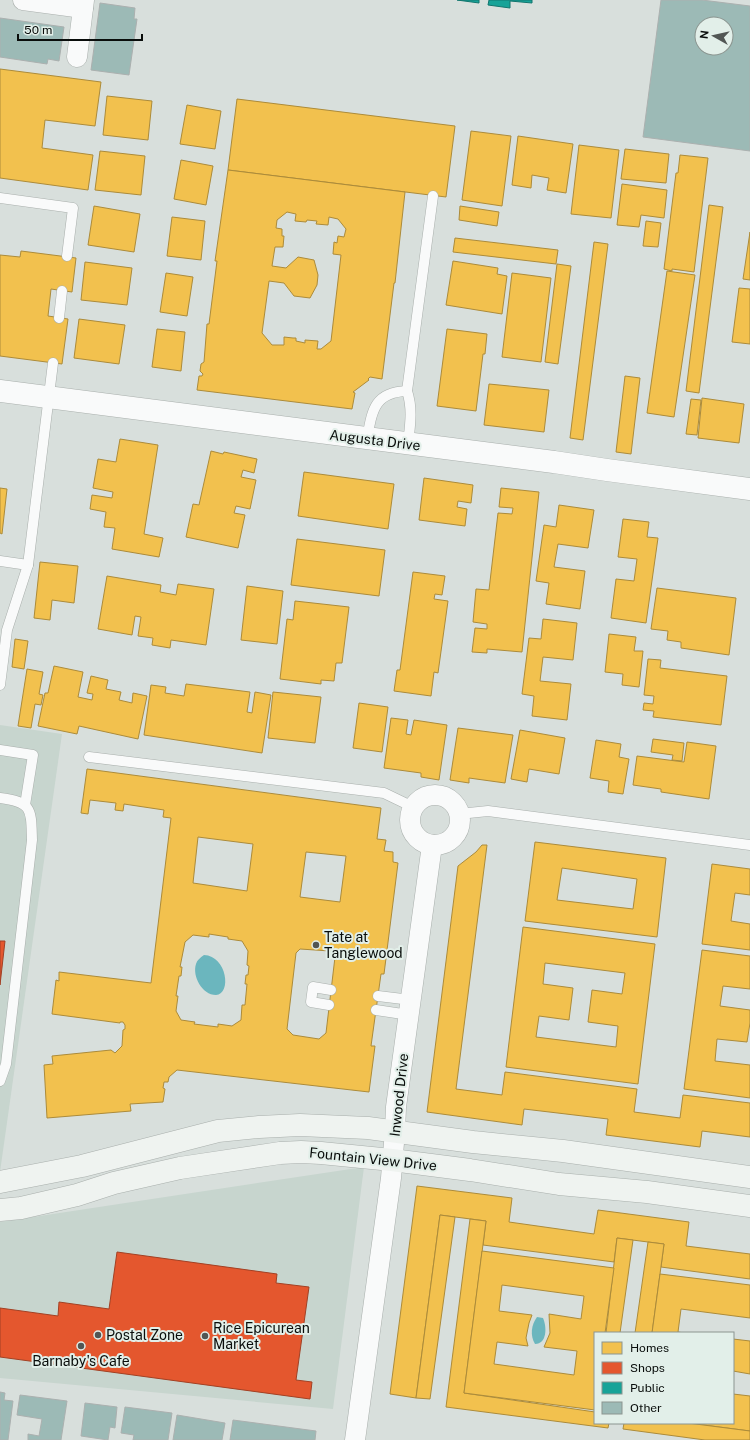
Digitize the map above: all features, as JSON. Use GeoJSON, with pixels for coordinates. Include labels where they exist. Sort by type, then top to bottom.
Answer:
{"type":"FeatureCollection","features":[{"type":"Feature","properties":{"kind":"main road","name":"Fountain View Drive"},"geometry":{"type":"LineString","coordinates":[[0,1182],[44,1174],[218,1131],[259,1127],[300,1126],[368,1128],[473,1142],[563,1151],[750,1177]]}},
{"type":"Feature","properties":{"kind":"main road","name":"Fountain View Drive"},"geometry":{"type":"LineString","coordinates":[[0,1210],[21,1208],[77,1195],[114,1183],[180,1168],[280,1153],[321,1153],[392,1160],[559,1184],[647,1192],[750,1206]]}},
{"type":"Feature","properties":{"kind":"main road"},"geometry":{"type":"LineString","coordinates":[[106,1158],[114,1183]]}},
{"type":"Feature","properties":{"kind":"main road"},"geometry":{"type":"LineString","coordinates":[[647,1192],[650,1164]]}},
{"type":"Feature","properties":{"kind":"street"},"geometry":{"type":"LineString","coordinates":[[23,0],[84,4],[77,58]]}},
{"type":"Feature","properties":{"kind":"street","name":"Augusta Drive"},"geometry":{"type":"LineString","coordinates":[[0,391],[554,462],[750,489]]}},
{"type":"Feature","properties":{"kind":"street"},"geometry":{"type":"LineString","coordinates":[[434,795],[442,796],[450,800],[459,814],[460,822],[458,830],[454,837],[448,842],[440,845],[424,843],[417,839],[412,832],[410,819],[413,807],[426,797],[434,795]]}},
{"type":"Feature","properties":{"kind":"street","name":"Inwood Drive"},"geometry":{"type":"LineString","coordinates":[[355,1440],[392,1160],[396,1107],[432,845]]}},
{"type":"Feature","properties":{"kind":"lane"},"geometry":{"type":"LineString","coordinates":[[408,444],[411,402],[407,391],[433,196]]}},
{"type":"Feature","properties":{"kind":"lane"},"geometry":{"type":"LineString","coordinates":[[0,198],[73,208],[67,256]]}},
{"type":"Feature","properties":{"kind":"lane"},"geometry":{"type":"LineString","coordinates":[[59,318],[62,291]]}},
{"type":"Feature","properties":{"kind":"lane"},"geometry":{"type":"LineString","coordinates":[[0,685],[7,630],[28,565],[53,363]]}},
{"type":"Feature","properties":{"kind":"lane"},"geometry":{"type":"LineString","coordinates":[[367,439],[371,414],[380,398],[395,391],[407,391]]}},
{"type":"Feature","properties":{"kind":"lane"},"geometry":{"type":"LineString","coordinates":[[0,562],[28,565]]}},
{"type":"Feature","properties":{"kind":"lane"},"geometry":{"type":"LineString","coordinates":[[0,750],[33,755],[26,805],[31,815],[32,840],[6,1064],[0,1081]]}},
{"type":"Feature","properties":{"kind":"lane"},"geometry":{"type":"LineString","coordinates":[[89,758],[384,793],[413,807]]}},
{"type":"Feature","properties":{"kind":"lane"},"geometry":{"type":"LineString","coordinates":[[0,798],[14,799],[26,805]]}},
{"type":"Feature","properties":{"kind":"lane"},"geometry":{"type":"LineString","coordinates":[[459,814],[488,811],[750,845]]}},
{"type":"Feature","properties":{"kind":"lane"},"geometry":{"type":"LineString","coordinates":[[329,1005],[311,1002],[313,987],[331,990]]}},
{"type":"Feature","properties":{"kind":"lane"},"geometry":{"type":"LineString","coordinates":[[378,996],[410,1007]]}},
{"type":"Feature","properties":{"kind":"lane"},"geometry":{"type":"LineString","coordinates":[[376,1010],[410,1007]]}},
{"type":"Feature","properties":{"kind":"shaded area"},"geometry":{"type":"Polygon","coordinates":[[[0,725],[62,734],[0,1172],[0,725]]]}},
{"type":"Feature","properties":{"kind":"shaded area"},"geometry":{"type":"Polygon","coordinates":[[[364,1167],[333,1409],[0,1378],[0,1222],[364,1167]]]}},
{"type":"Feature","properties":{"kind":"water"},"geometry":{"type":"Polygon","coordinates":[[[204,955],[212,957],[218,962],[225,975],[224,988],[221,993],[216,995],[206,992],[202,988],[195,974],[196,964],[204,955]]]}},
{"type":"Feature","properties":{"kind":"water"},"geometry":{"type":"Polygon","coordinates":[[[537,1317],[543,1318],[545,1334],[542,1341],[535,1344],[532,1338],[532,1330],[533,1323],[537,1317]]]}},
{"type":"Feature","properties":{"kind":"building: Homes"},"geometry":{"type":"Polygon","coordinates":[[[0,69],[101,82],[95,126],[45,120],[42,148],[93,155],[88,190],[0,178],[0,69]]]}},
{"type":"Feature","properties":{"kind":"building: Homes"},"geometry":{"type":"Polygon","coordinates":[[[107,96],[152,101],[148,140],[103,135],[107,96]]]}},
{"type":"Feature","properties":{"kind":"building: Homes"},"geometry":{"type":"Polygon","coordinates":[[[237,99],[455,126],[446,197],[228,170],[237,99]]]}},
{"type":"Feature","properties":{"kind":"building: Homes"},"geometry":{"type":"Polygon","coordinates":[[[187,105],[221,111],[215,149],[180,144],[187,105]]]}},
{"type":"Feature","properties":{"kind":"building: Homes"},"geometry":{"type":"Polygon","coordinates":[[[471,131],[511,136],[502,206],[462,200],[471,131]]]}},
{"type":"Feature","properties":{"kind":"building: Homes"},"geometry":{"type":"Polygon","coordinates":[[[518,136],[573,144],[566,193],[547,190],[549,178],[532,175],[531,188],[512,185],[518,136]]]}},
{"type":"Feature","properties":{"kind":"building: Homes"},"geometry":{"type":"Polygon","coordinates":[[[579,145],[619,150],[611,218],[571,214],[579,145]]]}},
{"type":"Feature","properties":{"kind":"building: Homes"},"geometry":{"type":"Polygon","coordinates":[[[625,149],[669,154],[666,183],[621,179],[625,149]]]}},
{"type":"Feature","properties":{"kind":"building: Homes"},"geometry":{"type":"Polygon","coordinates":[[[100,151],[145,156],[141,195],[95,190],[100,151]]]}},
{"type":"Feature","properties":{"kind":"building: Homes"},"geometry":{"type":"Polygon","coordinates":[[[680,155],[708,158],[694,272],[664,269],[676,173],[678,173],[680,155]]]}},
{"type":"Feature","properties":{"kind":"building: Homes"},"geometry":{"type":"Polygon","coordinates":[[[181,160],[213,166],[206,205],[174,199],[181,160]]]}},
{"type":"Feature","properties":{"kind":"building: Homes"},"geometry":{"type":"Polygon","coordinates":[[[228,170],[405,192],[382,379],[370,377],[368,379],[369,380],[353,392],[355,393],[352,409],[197,390],[199,376],[202,376],[203,374],[200,371],[201,364],[204,362],[207,324],[209,324],[217,261],[215,261],[228,170]],[[287,212],[277,220],[276,228],[282,229],[282,236],[284,236],[283,247],[275,247],[272,266],[286,268],[298,257],[314,260],[318,275],[317,285],[310,298],[294,296],[284,283],[269,281],[262,333],[272,345],[284,345],[284,337],[296,338],[296,341],[305,343],[305,340],[318,341],[317,349],[321,349],[331,341],[341,255],[333,254],[334,242],[337,243],[338,236],[344,237],[346,229],[338,219],[329,217],[328,225],[316,224],[317,221],[295,221],[296,214],[287,212]]]}},
{"type":"Feature","properties":{"kind":"building: Homes"},"geometry":{"type":"Polygon","coordinates":[[[622,184],[667,190],[664,218],[641,215],[639,227],[617,225],[622,184]]]}},
{"type":"Feature","properties":{"kind":"building: Homes"},"geometry":{"type":"Polygon","coordinates":[[[709,205],[723,207],[699,393],[686,391],[709,205]]]}},
{"type":"Feature","properties":{"kind":"building: Homes"},"geometry":{"type":"Polygon","coordinates":[[[94,206],[140,214],[134,252],[88,245],[94,206]]]}},
{"type":"Feature","properties":{"kind":"building: Homes"},"geometry":{"type":"Polygon","coordinates":[[[460,206],[499,212],[497,226],[459,220],[460,206]]]}},
{"type":"Feature","properties":{"kind":"building: Homes"},"geometry":{"type":"Polygon","coordinates":[[[172,217],[205,221],[201,260],[167,256],[172,217]]]}},
{"type":"Feature","properties":{"kind":"building: Homes"},"geometry":{"type":"Polygon","coordinates":[[[646,221],[661,223],[658,247],[643,246],[646,221]]]}},
{"type":"Feature","properties":{"kind":"building: Homes"},"geometry":{"type":"Polygon","coordinates":[[[750,232],[750,280],[743,279],[750,232]]]}},
{"type":"Feature","properties":{"kind":"building: Homes"},"geometry":{"type":"Polygon","coordinates":[[[455,238],[558,250],[556,264],[453,252],[455,238]]]}},
{"type":"Feature","properties":{"kind":"building: Homes"},"geometry":{"type":"Polygon","coordinates":[[[594,242],[608,244],[583,440],[570,438],[594,242]]]}},
{"type":"Feature","properties":{"kind":"building: Homes"},"geometry":{"type":"Polygon","coordinates":[[[21,251],[76,258],[72,292],[51,289],[48,316],[68,319],[62,364],[0,356],[0,255],[20,257],[21,251]]]}},
{"type":"Feature","properties":{"kind":"building: Homes"},"geometry":{"type":"Polygon","coordinates":[[[453,261],[498,268],[497,274],[507,276],[502,314],[446,305],[453,261]]]}},
{"type":"Feature","properties":{"kind":"building: Homes"},"geometry":{"type":"Polygon","coordinates":[[[85,262],[132,268],[127,305],[81,300],[85,262]]]}},
{"type":"Feature","properties":{"kind":"building: Homes"},"geometry":{"type":"Polygon","coordinates":[[[557,264],[571,266],[558,364],[545,362],[557,264]]]}},
{"type":"Feature","properties":{"kind":"building: Homes"},"geometry":{"type":"Polygon","coordinates":[[[667,271],[695,275],[674,417],[647,413],[667,271]]]}},
{"type":"Feature","properties":{"kind":"building: Homes"},"geometry":{"type":"Polygon","coordinates":[[[166,273],[193,277],[187,316],[160,312],[166,273]]]}},
{"type":"Feature","properties":{"kind":"building: Homes"},"geometry":{"type":"Polygon","coordinates":[[[512,273],[551,278],[541,362],[502,357],[512,273]]]}},
{"type":"Feature","properties":{"kind":"building: Homes"},"geometry":{"type":"Polygon","coordinates":[[[739,288],[750,289],[750,344],[732,342],[739,288]]]}},
{"type":"Feature","properties":{"kind":"building: Homes"},"geometry":{"type":"Polygon","coordinates":[[[79,319],[125,325],[119,364],[74,358],[79,319]]]}},
{"type":"Feature","properties":{"kind":"building: Homes"},"geometry":{"type":"Polygon","coordinates":[[[157,329],[185,332],[181,371],[152,367],[157,329]]]}},
{"type":"Feature","properties":{"kind":"building: Homes"},"geometry":{"type":"Polygon","coordinates":[[[447,329],[487,334],[476,411],[437,406],[447,329]]]}},
{"type":"Feature","properties":{"kind":"building: Homes"},"geometry":{"type":"Polygon","coordinates":[[[625,376],[640,378],[631,454],[616,452],[625,376]]]}},
{"type":"Feature","properties":{"kind":"building: Homes"},"geometry":{"type":"Polygon","coordinates":[[[489,384],[549,390],[544,432],[484,425],[489,384]]]}},
{"type":"Feature","properties":{"kind":"building: Homes"},"geometry":{"type":"Polygon","coordinates":[[[702,398],[744,404],[739,443],[698,438],[702,398]]]}},
{"type":"Feature","properties":{"kind":"building: Homes"},"geometry":{"type":"Polygon","coordinates":[[[691,399],[701,400],[697,435],[686,434],[691,399]]]}},
{"type":"Feature","properties":{"kind":"building: Homes"},"geometry":{"type":"Polygon","coordinates":[[[120,439],[158,445],[144,534],[163,538],[159,557],[112,549],[115,528],[104,527],[106,512],[90,509],[92,495],[112,498],[113,492],[93,488],[98,459],[116,462],[120,439]]]}},
{"type":"Feature","properties":{"kind":"building: Homes"},"geometry":{"type":"Polygon","coordinates":[[[211,451],[223,454],[224,452],[257,459],[254,473],[243,470],[241,477],[256,480],[250,509],[236,506],[234,513],[245,515],[238,548],[186,537],[193,504],[199,505],[211,451]]]}},
{"type":"Feature","properties":{"kind":"building: Homes"},"geometry":{"type":"Polygon","coordinates":[[[304,472],[394,484],[388,529],[298,516],[304,472]]]}},
{"type":"Feature","properties":{"kind":"building: Homes"},"geometry":{"type":"Polygon","coordinates":[[[424,478],[473,485],[471,503],[458,501],[457,507],[467,509],[465,526],[419,520],[424,478]]]}},
{"type":"Feature","properties":{"kind":"building: Homes"},"geometry":{"type":"Polygon","coordinates":[[[0,488],[7,489],[2,534],[0,533],[0,488]]]}},
{"type":"Feature","properties":{"kind":"building: Homes"},"geometry":{"type":"Polygon","coordinates":[[[501,488],[539,492],[522,652],[487,649],[487,653],[472,652],[475,628],[487,629],[487,624],[473,622],[476,589],[489,590],[498,513],[512,514],[513,508],[499,507],[501,488]]]}},
{"type":"Feature","properties":{"kind":"building: Homes"},"geometry":{"type":"Polygon","coordinates":[[[559,505],[594,510],[588,548],[558,544],[554,567],[585,571],[580,609],[546,604],[549,583],[536,581],[544,525],[556,527],[559,505]]]}},
{"type":"Feature","properties":{"kind":"building: Homes"},"geometry":{"type":"Polygon","coordinates":[[[623,519],[649,522],[647,537],[658,538],[646,623],[611,618],[616,579],[634,581],[637,559],[618,557],[623,519]]]}},
{"type":"Feature","properties":{"kind":"building: Homes"},"geometry":{"type":"Polygon","coordinates":[[[297,539],[385,550],[379,596],[291,585],[297,539]]]}},
{"type":"Feature","properties":{"kind":"building: Homes"},"geometry":{"type":"Polygon","coordinates":[[[40,562],[78,566],[74,603],[52,600],[50,620],[34,618],[40,562]]]}},
{"type":"Feature","properties":{"kind":"building: Homes"},"geometry":{"type":"Polygon","coordinates":[[[413,572],[445,576],[442,595],[435,594],[434,599],[448,601],[438,673],[434,672],[431,696],[394,691],[397,670],[400,670],[413,572]]]}},
{"type":"Feature","properties":{"kind":"building: Homes"},"geometry":{"type":"Polygon","coordinates":[[[107,576],[161,585],[160,592],[176,595],[178,584],[214,589],[206,645],[171,640],[170,648],[152,645],[153,638],[138,636],[141,617],[135,616],[132,635],[98,629],[107,576]]]}},
{"type":"Feature","properties":{"kind":"building: Homes"},"geometry":{"type":"Polygon","coordinates":[[[247,586],[283,591],[277,644],[241,640],[247,586]]]}},
{"type":"Feature","properties":{"kind":"building: Homes"},"geometry":{"type":"Polygon","coordinates":[[[657,588],[736,598],[729,655],[681,648],[681,642],[667,640],[668,631],[651,629],[657,588]]]}},
{"type":"Feature","properties":{"kind":"building: Homes"},"geometry":{"type":"Polygon","coordinates":[[[295,601],[349,607],[342,663],[336,663],[334,681],[321,680],[321,684],[280,679],[287,619],[293,620],[295,601]]]}},
{"type":"Feature","properties":{"kind":"building: Homes"},"geometry":{"type":"Polygon","coordinates":[[[543,619],[577,623],[573,660],[543,657],[540,681],[571,684],[567,720],[532,716],[534,696],[522,694],[529,638],[541,639],[543,619]]]}},
{"type":"Feature","properties":{"kind":"building: Homes"},"geometry":{"type":"Polygon","coordinates":[[[609,634],[636,637],[634,651],[643,651],[639,687],[622,685],[623,674],[605,672],[609,634]]]}},
{"type":"Feature","properties":{"kind":"building: Homes"},"geometry":{"type":"Polygon","coordinates":[[[15,639],[28,641],[24,669],[12,667],[15,639]]]}},
{"type":"Feature","properties":{"kind":"building: Homes"},"geometry":{"type":"Polygon","coordinates":[[[648,659],[661,660],[660,668],[727,676],[721,725],[653,717],[654,711],[643,710],[644,703],[653,704],[654,696],[644,695],[648,659]]]}},
{"type":"Feature","properties":{"kind":"building: Homes"},"geometry":{"type":"Polygon","coordinates":[[[54,666],[83,672],[78,697],[92,700],[93,694],[87,693],[91,676],[108,680],[106,689],[121,692],[119,700],[132,703],[133,693],[147,696],[138,739],[79,726],[77,734],[38,726],[45,693],[48,693],[54,666]]]}},
{"type":"Feature","properties":{"kind":"building: Homes"},"geometry":{"type":"Polygon","coordinates":[[[27,669],[43,672],[39,694],[43,695],[41,705],[35,704],[31,728],[18,726],[27,669]]]}},
{"type":"Feature","properties":{"kind":"building: Homes"},"geometry":{"type":"Polygon","coordinates":[[[186,684],[250,692],[247,712],[252,713],[255,692],[271,695],[262,753],[144,735],[151,685],[166,687],[165,693],[184,696],[186,684]]]}},
{"type":"Feature","properties":{"kind":"building: Homes"},"geometry":{"type":"Polygon","coordinates":[[[273,692],[321,697],[315,743],[268,738],[273,692]]]}},
{"type":"Feature","properties":{"kind":"building: Homes"},"geometry":{"type":"Polygon","coordinates":[[[359,703],[388,707],[382,752],[353,748],[359,703]]]}},
{"type":"Feature","properties":{"kind":"building: Homes"},"geometry":{"type":"Polygon","coordinates":[[[391,718],[408,720],[406,734],[411,735],[414,720],[447,725],[439,780],[421,777],[421,773],[384,768],[391,718]]]}},
{"type":"Feature","properties":{"kind":"building: Homes"},"geometry":{"type":"Polygon","coordinates":[[[458,728],[513,735],[505,783],[469,778],[469,783],[450,780],[458,728]]]}},
{"type":"Feature","properties":{"kind":"building: Homes"},"geometry":{"type":"Polygon","coordinates":[[[520,730],[565,738],[559,774],[529,769],[527,782],[511,779],[520,730]]]}},
{"type":"Feature","properties":{"kind":"building: Homes"},"geometry":{"type":"Polygon","coordinates":[[[653,739],[684,743],[682,761],[672,760],[673,755],[651,752],[653,739]]]}},
{"type":"Feature","properties":{"kind":"building: Homes"},"geometry":{"type":"Polygon","coordinates":[[[596,740],[621,744],[619,757],[629,759],[623,794],[608,792],[609,781],[590,778],[596,740]]]}},
{"type":"Feature","properties":{"kind":"building: Homes"},"geometry":{"type":"Polygon","coordinates":[[[687,742],[716,746],[709,799],[661,792],[661,789],[633,785],[637,756],[684,762],[687,742]]]}},
{"type":"Feature","properties":{"kind":"building: Homes","name":"Tate at Tanglewood"},"geometry":{"type":"Polygon","coordinates":[[[87,769],[381,808],[377,839],[386,840],[384,851],[393,852],[393,862],[398,863],[384,974],[381,974],[371,1046],[375,1046],[369,1092],[177,1070],[169,1077],[168,1082],[164,1082],[163,1088],[165,1089],[163,1102],[130,1104],[131,1111],[47,1118],[44,1065],[53,1064],[52,1056],[111,1050],[115,1053],[122,1046],[123,1030],[125,1029],[123,1022],[120,1023],[52,1014],[56,980],[59,981],[59,972],[151,983],[171,818],[163,817],[164,810],[124,804],[123,811],[115,810],[116,803],[90,800],[88,814],[81,813],[87,769]],[[198,837],[193,883],[247,891],[253,844],[198,837]],[[306,852],[300,897],[340,902],[346,856],[306,852]],[[209,934],[209,937],[193,935],[185,942],[180,967],[182,967],[181,976],[179,976],[176,996],[178,996],[176,1011],[181,1020],[195,1022],[194,1024],[218,1027],[218,1024],[232,1026],[241,1020],[242,1005],[245,1005],[247,984],[245,984],[249,966],[247,965],[248,951],[242,941],[209,934]],[[300,949],[296,953],[287,1029],[293,1035],[319,1039],[326,1033],[335,957],[330,951],[300,949]]]}},
{"type":"Feature","properties":{"kind":"building: Homes"},"geometry":{"type":"Polygon","coordinates":[[[535,842],[666,858],[657,937],[525,921],[535,842]],[[562,868],[557,900],[633,909],[637,879],[562,868]]]}},
{"type":"Feature","properties":{"kind":"building: Homes"},"geometry":{"type":"Polygon","coordinates":[[[482,845],[487,845],[456,1089],[502,1095],[505,1072],[637,1089],[634,1112],[680,1118],[683,1095],[750,1103],[750,1137],[702,1131],[700,1147],[606,1135],[608,1119],[524,1109],[522,1125],[427,1112],[458,866],[476,852],[482,845]]]}},
{"type":"Feature","properties":{"kind":"building: Homes"},"geometry":{"type":"Polygon","coordinates":[[[712,864],[750,869],[750,895],[735,893],[731,921],[750,924],[750,950],[702,944],[712,864]]]}},
{"type":"Feature","properties":{"kind":"building: Homes"},"geometry":{"type":"Polygon","coordinates":[[[523,927],[655,944],[638,1084],[506,1067],[523,927]],[[545,963],[543,984],[573,988],[569,1020],[539,1016],[536,1037],[616,1047],[618,1026],[588,1022],[592,990],[622,994],[625,973],[545,963]]]}},
{"type":"Feature","properties":{"kind":"building: Homes"},"geometry":{"type":"Polygon","coordinates":[[[702,950],[750,956],[750,989],[723,986],[720,1006],[750,1010],[750,1023],[747,1042],[717,1039],[715,1061],[750,1065],[750,1098],[684,1089],[702,950]]]}},
{"type":"Feature","properties":{"kind":"building: Homes"},"geometry":{"type":"Polygon","coordinates":[[[417,1186],[512,1198],[509,1222],[594,1234],[598,1210],[689,1222],[686,1246],[750,1254],[750,1279],[661,1267],[664,1244],[617,1238],[614,1262],[483,1245],[486,1221],[440,1215],[416,1398],[390,1394],[417,1186]]]}},
{"type":"Feature","properties":{"kind":"building: Homes"},"geometry":{"type":"Polygon","coordinates":[[[440,1215],[455,1217],[430,1399],[416,1398],[440,1215]]]}},
{"type":"Feature","properties":{"kind":"building: Homes"},"geometry":{"type":"Polygon","coordinates":[[[470,1219],[486,1221],[464,1393],[594,1412],[594,1424],[609,1424],[608,1428],[446,1407],[470,1219]]]}},
{"type":"Feature","properties":{"kind":"building: Homes"},"geometry":{"type":"Polygon","coordinates":[[[617,1238],[633,1240],[620,1332],[606,1332],[617,1238]]]}},
{"type":"Feature","properties":{"kind":"building: Homes"},"geometry":{"type":"Polygon","coordinates":[[[648,1242],[664,1244],[652,1332],[635,1332],[648,1242]]]}},
{"type":"Feature","properties":{"kind":"building: Homes"},"geometry":{"type":"Polygon","coordinates":[[[482,1251],[614,1268],[605,1332],[594,1332],[594,1410],[464,1393],[482,1251]],[[502,1285],[499,1311],[532,1315],[526,1338],[528,1346],[497,1342],[494,1364],[574,1375],[577,1351],[544,1347],[550,1333],[549,1314],[581,1319],[584,1296],[502,1285]]]}},
{"type":"Feature","properties":{"kind":"building: Homes"},"geometry":{"type":"Polygon","coordinates":[[[660,1274],[750,1285],[750,1318],[681,1309],[678,1332],[652,1332],[660,1274]]]}},
{"type":"Feature","properties":{"kind":"building: Homes"},"geometry":{"type":"Polygon","coordinates":[[[734,1339],[750,1341],[750,1374],[734,1371],[734,1339]]]}},
{"type":"Feature","properties":{"kind":"building: Homes"},"geometry":{"type":"Polygon","coordinates":[[[734,1394],[750,1396],[750,1431],[696,1424],[734,1424],[734,1394]]]}},
{"type":"Feature","properties":{"kind":"building: Homes"},"geometry":{"type":"Polygon","coordinates":[[[624,1424],[696,1424],[750,1431],[750,1440],[705,1440],[623,1429],[624,1424]]]}},
{"type":"Feature","properties":{"kind":"building: Shops"},"geometry":{"type":"Polygon","coordinates":[[[0,941],[5,941],[0,985],[0,941]]]}},
{"type":"Feature","properties":{"kind":"building: Shops"},"geometry":{"type":"Polygon","coordinates":[[[117,1252],[277,1274],[276,1283],[309,1287],[296,1380],[312,1382],[310,1399],[0,1357],[0,1308],[58,1316],[59,1302],[109,1309],[117,1252]]]}},
{"type":"Feature","properties":{"kind":"building: Public"},"geometry":{"type":"Polygon","coordinates":[[[457,0],[479,0],[479,3],[457,0]]]}},
{"type":"Feature","properties":{"kind":"building: Public"},"geometry":{"type":"Polygon","coordinates":[[[489,0],[532,0],[532,3],[510,1],[510,8],[488,5],[489,0]]]}},
{"type":"Feature","properties":{"kind":"building: Other"},"geometry":{"type":"Polygon","coordinates":[[[661,0],[702,0],[750,6],[750,151],[643,137],[661,0]]]}},
{"type":"Feature","properties":{"kind":"building: Other"},"geometry":{"type":"Polygon","coordinates":[[[100,3],[135,8],[134,19],[137,19],[129,75],[91,70],[100,3]]]}},
{"type":"Feature","properties":{"kind":"building: Other"},"geometry":{"type":"Polygon","coordinates":[[[0,18],[64,27],[59,61],[48,59],[47,64],[0,57],[0,18]]]}},
{"type":"Feature","properties":{"kind":"building: Other"},"geometry":{"type":"Polygon","coordinates":[[[0,1392],[5,1393],[4,1400],[13,1401],[8,1440],[0,1440],[0,1392]]]}},
{"type":"Feature","properties":{"kind":"building: Other"},"geometry":{"type":"Polygon","coordinates":[[[20,1395],[67,1401],[61,1440],[28,1440],[28,1434],[39,1436],[42,1419],[17,1415],[20,1395]]]}},
{"type":"Feature","properties":{"kind":"building: Other"},"geometry":{"type":"Polygon","coordinates":[[[85,1403],[117,1407],[115,1428],[110,1427],[108,1440],[81,1436],[85,1403]]]}},
{"type":"Feature","properties":{"kind":"building: Other"},"geometry":{"type":"Polygon","coordinates":[[[125,1407],[172,1413],[168,1440],[133,1440],[134,1435],[121,1433],[125,1407]]]}},
{"type":"Feature","properties":{"kind":"building: Other"},"geometry":{"type":"Polygon","coordinates":[[[177,1415],[225,1423],[222,1440],[173,1440],[177,1415]]]}},
{"type":"Feature","properties":{"kind":"building: Other"},"geometry":{"type":"Polygon","coordinates":[[[233,1420],[316,1431],[315,1440],[230,1440],[233,1420]]]}},
{"type":"Feature","properties":{"kind":"place","name":"Tate at Tanglewood"},"geometry":{"type":"Point","coordinates":[316,945]}},
{"type":"Feature","properties":{"kind":"place","name":"Postal Zone"},"geometry":{"type":"Point","coordinates":[98,1335]}},
{"type":"Feature","properties":{"kind":"place","name":"Rice Epicurean Market"},"geometry":{"type":"Point","coordinates":[205,1336]}},
{"type":"Feature","properties":{"kind":"place","name":"Barnaby's Cafe"},"geometry":{"type":"Point","coordinates":[81,1346]}}]}
